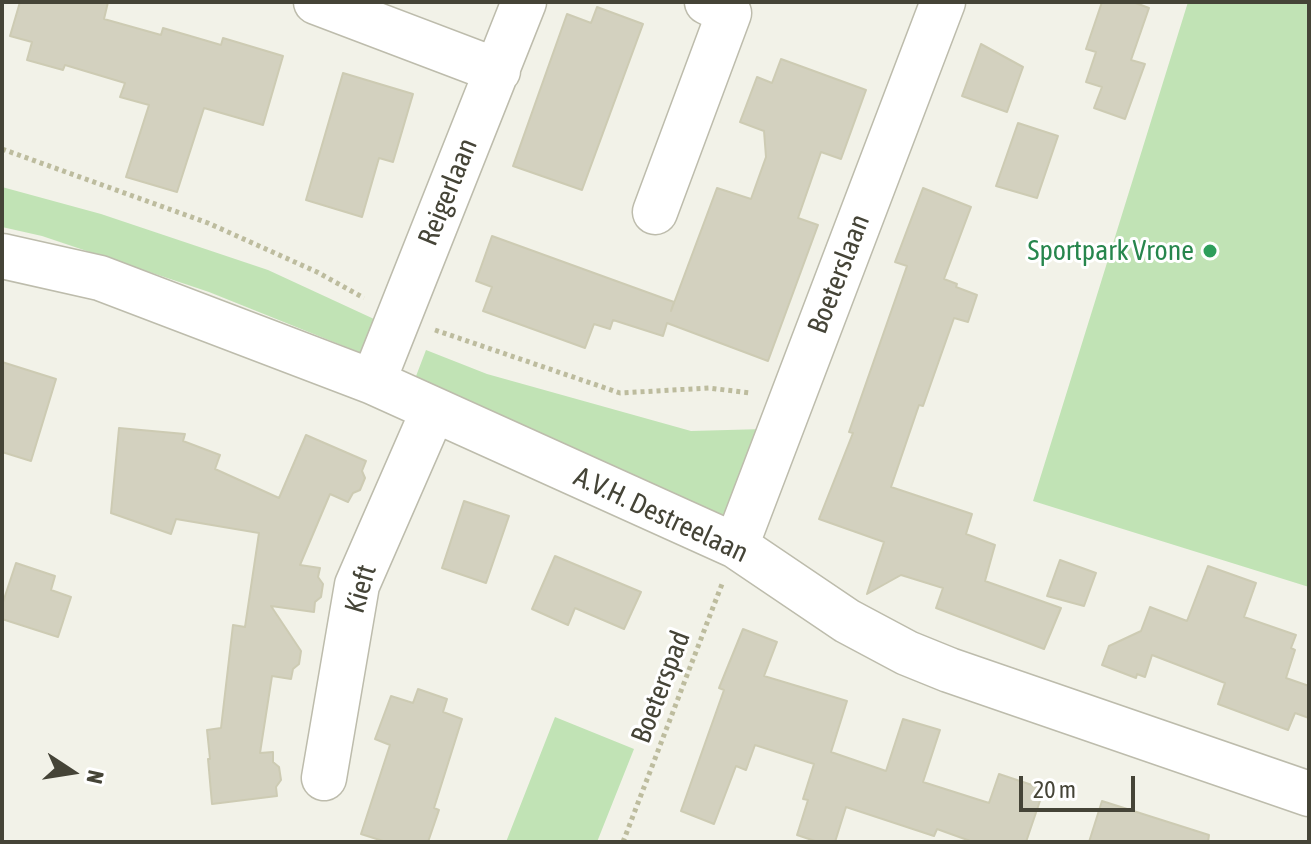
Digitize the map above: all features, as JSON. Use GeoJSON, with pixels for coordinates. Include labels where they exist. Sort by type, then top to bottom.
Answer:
{"type":"FeatureCollection","features":[{"type":"Feature","properties":{"kind":"street"},"geometry":{"type":"LineString","coordinates":[[316,2],[498,71]]}},
{"type":"Feature","properties":{"kind":"street","name":"Reigerlaan"},"geometry":{"type":"LineString","coordinates":[[373,382],[524,2]]}},
{"type":"Feature","properties":{"kind":"street"},"geometry":{"type":"LineString","coordinates":[[655,212],[729,13],[707,2]]}},
{"type":"Feature","properties":{"kind":"street","name":"Boeterslaan"},"geometry":{"type":"LineString","coordinates":[[736,546],[943,2]]}},
{"type":"Feature","properties":{"kind":"street","name":"A.V.H. Destreelaan"},"geometry":{"type":"LineString","coordinates":[[2,256],[100,278],[373,382],[736,546],[847,621],[907,653],[1309,794]]}},
{"type":"Feature","properties":{"kind":"street","name":"Kieft"},"geometry":{"type":"LineString","coordinates":[[324,778],[357,585],[433,411]]}},
{"type":"Feature","properties":{"kind":"path","name":"Boeterspad"},"geometry":{"type":"LineString","coordinates":[[623,842],[736,546]]}},
{"type":"Feature","properties":{"kind":"green space","name":"Sportpark Vrone"},"geometry":{"type":"Polygon","coordinates":[[[1188,2],[1309,2],[1309,587],[1033,501],[1188,2]]]}},
{"type":"Feature","properties":{"kind":"green space"},"geometry":{"type":"Polygon","coordinates":[[[2,187],[101,214],[268,270],[374,319],[361,353],[209,292],[42,236],[2,227],[2,187]]]}},
{"type":"Feature","properties":{"kind":"green space"},"geometry":{"type":"Polygon","coordinates":[[[426,350],[487,374],[691,431],[764,429],[729,519],[413,384],[426,350]]]}},
{"type":"Feature","properties":{"kind":"green space"},"geometry":{"type":"Polygon","coordinates":[[[555,717],[634,749],[597,842],[506,842],[555,717]]]}},
{"type":"Feature","properties":{"kind":"building"},"geometry":{"type":"Polygon","coordinates":[[[20,2],[108,2],[104,19],[161,35],[163,28],[221,45],[223,38],[283,56],[263,125],[204,108],[177,192],[126,177],[149,105],[120,97],[125,83],[65,65],[63,70],[27,60],[32,42],[10,36],[20,2]]]}},
{"type":"Feature","properties":{"kind":"building"},"geometry":{"type":"Polygon","coordinates":[[[1102,2],[1133,2],[1149,8],[1131,60],[1145,64],[1125,119],[1094,108],[1102,87],[1086,82],[1096,52],[1086,49],[1102,2]]]}},
{"type":"Feature","properties":{"kind":"building"},"geometry":{"type":"Polygon","coordinates":[[[597,7],[643,24],[582,190],[513,166],[567,14],[591,23],[597,7]]]}},
{"type":"Feature","properties":{"kind":"building"},"geometry":{"type":"Polygon","coordinates":[[[981,44],[1023,67],[1007,112],[962,96],[981,44]]]}},
{"type":"Feature","properties":{"kind":"building"},"geometry":{"type":"Polygon","coordinates":[[[781,59],[866,90],[841,159],[821,152],[798,218],[818,225],[768,361],[667,323],[663,336],[613,320],[610,329],[594,324],[585,348],[483,311],[492,287],[476,281],[492,236],[674,302],[671,311],[717,188],[751,199],[766,157],[764,131],[740,122],[757,77],[772,83],[781,59]]]}},
{"type":"Feature","properties":{"kind":"building"},"geometry":{"type":"Polygon","coordinates":[[[343,73],[413,94],[393,162],[379,158],[362,217],[306,200],[343,73]]]}},
{"type":"Feature","properties":{"kind":"building"},"geometry":{"type":"Polygon","coordinates":[[[1018,123],[1058,136],[1037,198],[996,186],[1018,123]]]}},
{"type":"Feature","properties":{"kind":"building"},"geometry":{"type":"Polygon","coordinates":[[[923,188],[971,207],[944,279],[977,295],[968,322],[954,318],[923,406],[919,405],[891,487],[972,514],[966,534],[995,545],[985,581],[1061,608],[1044,649],[936,608],[943,588],[901,575],[867,594],[884,542],[819,519],[853,433],[849,432],[907,266],[895,262],[923,188]]]}},
{"type":"Feature","properties":{"kind":"building"},"geometry":{"type":"Polygon","coordinates":[[[2,362],[56,379],[31,461],[2,452],[2,362]]]}},
{"type":"Feature","properties":{"kind":"building"},"geometry":{"type":"Polygon","coordinates":[[[119,428],[185,434],[183,441],[220,455],[215,469],[279,498],[306,435],[366,461],[362,471],[365,478],[360,490],[353,493],[348,502],[330,494],[300,565],[320,568],[318,577],[323,584],[314,612],[271,606],[301,651],[299,664],[293,669],[291,679],[272,676],[260,753],[273,752],[273,762],[279,767],[281,780],[276,787],[277,796],[212,804],[208,759],[207,730],[221,728],[233,625],[245,627],[259,533],[176,519],[171,534],[111,513],[119,428]]]}},
{"type":"Feature","properties":{"kind":"building"},"geometry":{"type":"Polygon","coordinates":[[[464,501],[509,516],[486,583],[442,568],[464,501]]]}},
{"type":"Feature","properties":{"kind":"building"},"geometry":{"type":"Polygon","coordinates":[[[555,556],[641,592],[624,629],[575,608],[568,625],[532,609],[555,556]]]}},
{"type":"Feature","properties":{"kind":"building"},"geometry":{"type":"Polygon","coordinates":[[[1060,560],[1096,573],[1084,606],[1047,596],[1060,560]]]}},
{"type":"Feature","properties":{"kind":"building"},"geometry":{"type":"Polygon","coordinates":[[[16,563],[55,576],[51,590],[71,597],[58,637],[2,619],[2,605],[16,563]]]}},
{"type":"Feature","properties":{"kind":"building"},"geometry":{"type":"Polygon","coordinates":[[[1208,566],[1256,583],[1244,617],[1296,635],[1291,648],[1295,650],[1286,678],[1309,686],[1309,718],[1295,713],[1288,730],[1218,704],[1225,683],[1152,655],[1145,677],[1137,674],[1136,678],[1102,665],[1109,646],[1141,631],[1150,607],[1187,621],[1208,566]]]}},
{"type":"Feature","properties":{"kind":"building"},"geometry":{"type":"Polygon","coordinates":[[[743,629],[777,642],[764,676],[847,701],[831,752],[886,771],[903,719],[940,730],[923,782],[989,803],[999,774],[1044,789],[1026,842],[973,842],[937,829],[934,836],[846,807],[835,842],[818,842],[797,835],[808,800],[803,799],[814,764],[755,745],[746,770],[736,766],[714,824],[681,811],[724,690],[719,688],[743,629]]]}},
{"type":"Feature","properties":{"kind":"building"},"geometry":{"type":"Polygon","coordinates":[[[418,689],[447,699],[443,712],[462,719],[434,808],[439,810],[428,842],[386,842],[361,834],[390,745],[375,739],[391,696],[413,703],[418,689]]]}},
{"type":"Feature","properties":{"kind":"building"},"geometry":{"type":"Polygon","coordinates":[[[1102,801],[1209,835],[1208,842],[1089,842],[1102,801]]]}},
{"type":"Feature","properties":{"kind":"place","name":"Sportpark Vrone"},"geometry":{"type":"Point","coordinates":[1210,251]}}]}
